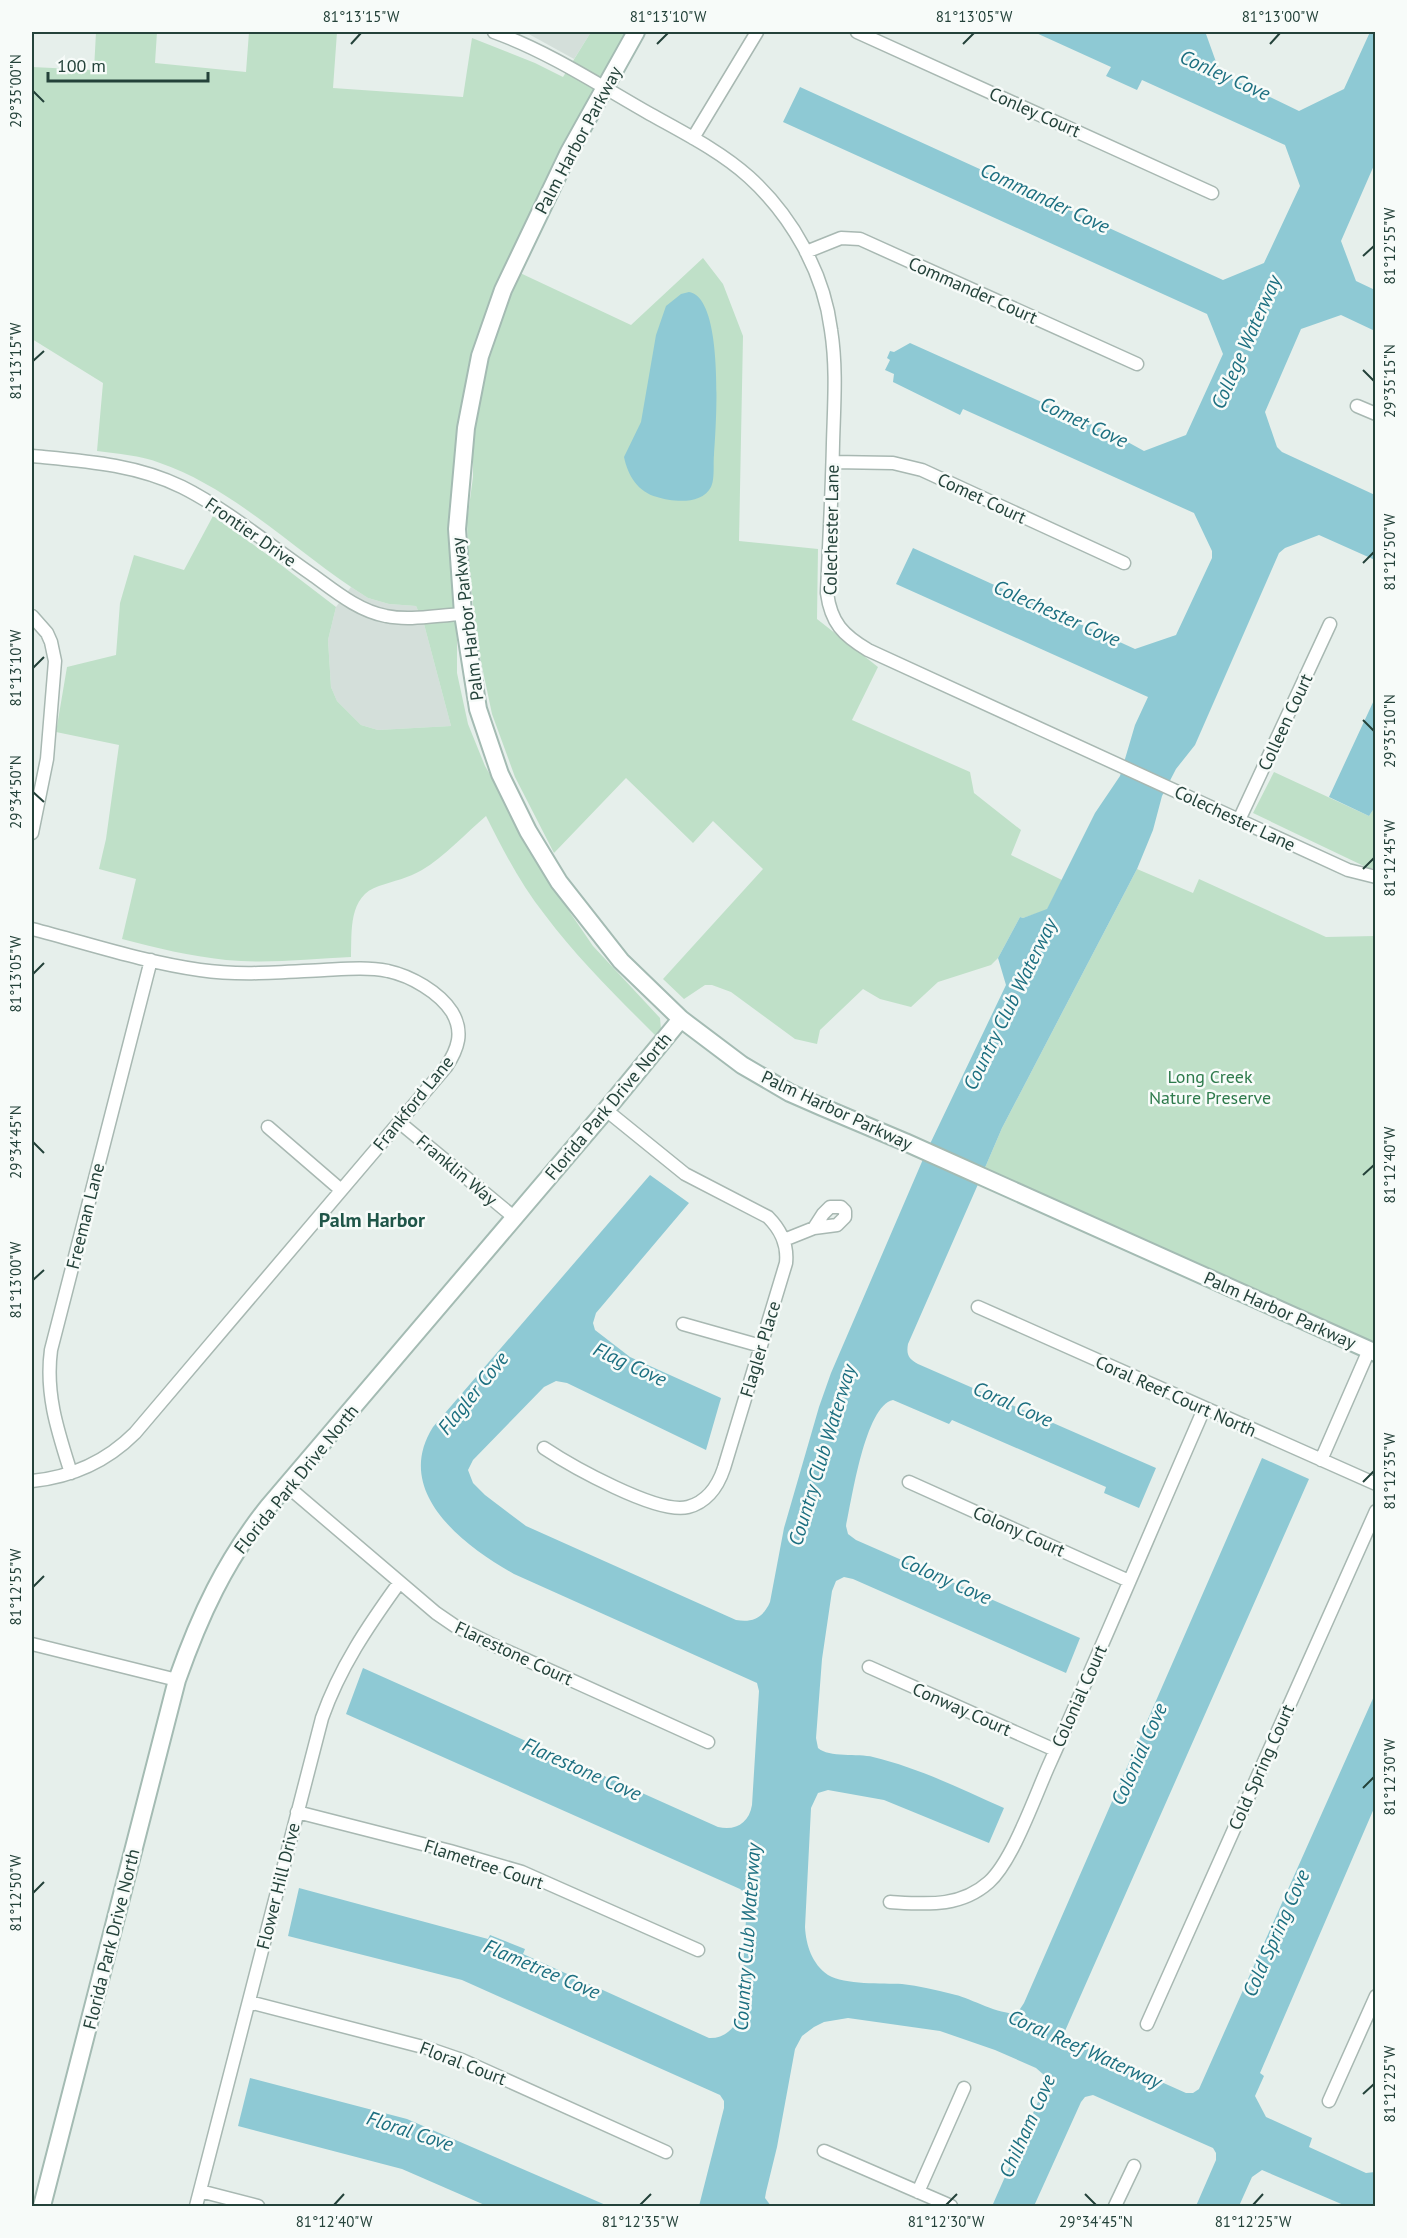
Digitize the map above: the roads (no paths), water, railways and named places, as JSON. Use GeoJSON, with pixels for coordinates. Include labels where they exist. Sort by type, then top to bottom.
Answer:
{"type":"FeatureCollection","features":[{"type":"Feature","properties":{"kind":"street","name":"Colechester Lane"},"geometry":{"type":"LineString","coordinates":[[494,32],[528,46],[603,87],[693,138],[736,167],[759,186],[784,215],[806,252],[818,279],[831,330],[834,372],[833,462],[827,593],[832,613],[844,634],[876,654],[1348,870],[1376,877]]}},
{"type":"Feature","properties":{"kind":"street","name":"Palm Harbor Parkway"},"geometry":{"type":"LineString","coordinates":[[636,32],[603,87],[517,258],[493,316],[480,356],[471,396],[458,506],[458,561],[463,614],[478,709],[500,774],[528,831],[559,882],[601,938],[642,983],[681,1019],[724,1053],[767,1080],[822,1107],[1000,1184],[1372,1352]]}},
{"type":"Feature","properties":{"kind":"street"},"geometry":{"type":"LineString","coordinates":[[693,138],[757,32]]}},
{"type":"Feature","properties":{"kind":"street","name":"Conley Court"},"geometry":{"type":"LineString","coordinates":[[857,32],[1212,192]]}},
{"type":"Feature","properties":{"kind":"street","name":"Commander Court"},"geometry":{"type":"LineString","coordinates":[[806,252],[841,238],[866,241],[1137,364]]}},
{"type":"Feature","properties":{"kind":"street"},"geometry":{"type":"LineString","coordinates":[[1357,406],[1376,414]]}},
{"type":"Feature","properties":{"kind":"street","name":"Frontier Drive"},"geometry":{"type":"LineString","coordinates":[[32,456],[118,466],[150,474],[175,484],[211,504],[349,600],[375,613],[403,618],[463,614]]}},
{"type":"Feature","properties":{"kind":"street","name":"Comet Court"},"geometry":{"type":"LineString","coordinates":[[833,462],[893,463],[922,470],[1124,563]]}},
{"type":"Feature","properties":{"kind":"street"},"geometry":{"type":"LineString","coordinates":[[32,616],[47,633],[55,661],[47,759],[32,833]]}},
{"type":"Feature","properties":{"kind":"street","name":"Colleen Court"},"geometry":{"type":"LineString","coordinates":[[1239,820],[1330,624]]}},
{"type":"Feature","properties":{"kind":"street","name":"Frankford Lane"},"geometry":{"type":"LineString","coordinates":[[32,929],[199,970],[238,973],[376,970],[399,975],[432,992],[448,1006],[459,1028],[459,1042],[446,1067],[135,1433],[107,1456],[71,1473],[32,1480]]}},
{"type":"Feature","properties":{"kind":"street","name":"Freeman Lane"},"geometry":{"type":"LineString","coordinates":[[71,1473],[52,1408],[49,1378],[51,1350],[151,960]]}},
{"type":"Feature","properties":{"kind":"street","name":"Florida Park Drive North"},"geometry":{"type":"LineString","coordinates":[[42,2206],[177,1680],[196,1628],[218,1581],[244,1538],[286,1486],[681,1019]]}},
{"type":"Feature","properties":{"kind":"street"},"geometry":{"type":"LineString","coordinates":[[606,1110],[685,1174],[764,1213],[777,1226],[784,1240],[814,1228]]}},
{"type":"Feature","properties":{"kind":"street","name":"Franklin Way"},"geometry":{"type":"LineString","coordinates":[[399,1122],[515,1218]]}},
{"type":"Feature","properties":{"kind":"street"},"geometry":{"type":"LineString","coordinates":[[268,1127],[341,1190]]}},
{"type":"Feature","properties":{"kind":"street","name":"Flagler Place"},"geometry":{"type":"LineString","coordinates":[[544,1448],[571,1466],[657,1504],[679,1508],[694,1505],[713,1490],[721,1476],[786,1263],[787,1251],[784,1240]]}},
{"type":"Feature","properties":{"kind":"street","name":"Coral Reef Court North"},"geometry":{"type":"LineString","coordinates":[[978,1307],[1376,1484]]}},
{"type":"Feature","properties":{"kind":"street"},"geometry":{"type":"LineString","coordinates":[[683,1324],[760,1346]]}},
{"type":"Feature","properties":{"kind":"street"},"geometry":{"type":"LineString","coordinates":[[1321,1460],[1372,1352]]}},
{"type":"Feature","properties":{"kind":"street","name":"Colonial Court"},"geometry":{"type":"LineString","coordinates":[[890,1902],[937,1904],[956,1901],[969,1896],[987,1884],[1006,1860],[1204,1409]]}},
{"type":"Feature","properties":{"kind":"street","name":"Colony Court"},"geometry":{"type":"LineString","coordinates":[[909,1482],[1129,1581]]}},
{"type":"Feature","properties":{"kind":"street","name":"Flarestone Court"},"geometry":{"type":"LineString","coordinates":[[286,1486],[399,1583],[446,1620],[464,1631],[708,1742]]}},
{"type":"Feature","properties":{"kind":"street","name":"Cold Spring Court"},"geometry":{"type":"LineString","coordinates":[[1147,2024],[1376,1511]]}},
{"type":"Feature","properties":{"kind":"street","name":"Flower Hill Drive"},"geometry":{"type":"LineString","coordinates":[[196,2206],[316,1735],[335,1684],[362,1634],[399,1583]]}},
{"type":"Feature","properties":{"kind":"street"},"geometry":{"type":"LineString","coordinates":[[32,1644],[177,1680]]}},
{"type":"Feature","properties":{"kind":"street","name":"Conway Court"},"geometry":{"type":"LineString","coordinates":[[869,1667],[1055,1750]]}},
{"type":"Feature","properties":{"kind":"street","name":"Flametree Court"},"geometry":{"type":"LineString","coordinates":[[297,1812],[522,1872],[698,1950]]}},
{"type":"Feature","properties":{"kind":"street"},"geometry":{"type":"LineString","coordinates":[[1329,2101],[1376,1996]]}},
{"type":"Feature","properties":{"kind":"street","name":"Floral Court"},"geometry":{"type":"LineString","coordinates":[[249,2002],[417,2045],[453,2057],[666,2152]]}},
{"type":"Feature","properties":{"kind":"street"},"geometry":{"type":"LineString","coordinates":[[918,2192],[964,2088]]}},
{"type":"Feature","properties":{"kind":"street"},"geometry":{"type":"LineString","coordinates":[[824,2151],[951,2206]]}},
{"type":"Feature","properties":{"kind":"street"},"geometry":{"type":"LineString","coordinates":[[1115,2206],[1134,2166]]}},
{"type":"Feature","properties":{"kind":"street"},"geometry":{"type":"LineString","coordinates":[[200,2191],[258,2206]]}},
{"type":"Feature","properties":{"kind":"water"},"geometry":{"type":"Polygon","coordinates":[[[1034,32],[1207,32],[1220,73],[1299,111],[1344,89],[1370,32],[1375,32],[1375,163],[1341,241],[1356,281],[1375,290],[1375,331],[1341,315],[1301,329],[1265,412],[1277,447],[1282,452],[1375,495],[1375,560],[1319,535],[1285,548],[1279,553],[1195,745],[1176,769],[1162,796],[1153,830],[1137,869],[1002,1128],[984,1170],[929,1146],[1006,985],[998,958],[1020,917],[1023,918],[1047,909],[1095,813],[1120,776],[1135,725],[1148,697],[896,584],[913,548],[1135,649],[1176,635],[1212,558],[1212,551],[1194,513],[963,409],[960,415],[893,382],[894,374],[885,370],[890,360],[887,358],[890,351],[894,352],[910,343],[1115,435],[1144,451],[1186,435],[1223,354],[1207,314],[783,122],[800,87],[1223,280],[1264,263],[1300,186],[1285,145],[1142,80],[1137,90],[1106,76],[1111,67],[1034,32]]]}},
{"type":"Feature","properties":{"kind":"water"},"geometry":{"type":"Polygon","coordinates":[[[689,292],[700,300],[708,316],[713,339],[716,365],[716,419],[711,487],[701,497],[679,501],[650,495],[639,487],[628,471],[624,457],[641,422],[656,335],[666,306],[681,294],[689,292]]]}},
{"type":"Feature","properties":{"kind":"water"},"geometry":{"type":"Polygon","coordinates":[[[1375,698],[1375,807],[1369,816],[1329,797],[1375,698]]]}},
{"type":"Feature","properties":{"kind":"water"},"geometry":{"type":"Polygon","coordinates":[[[924,1157],[979,1182],[908,1344],[907,1351],[910,1358],[918,1364],[1156,1468],[1139,1508],[1104,1493],[1106,1487],[952,1420],[949,1424],[893,1400],[883,1406],[867,1435],[861,1455],[846,1526],[848,1534],[856,1540],[1080,1638],[1066,1673],[853,1579],[844,1577],[836,1581],[832,1591],[822,1659],[816,1738],[818,1748],[829,1753],[873,1757],[907,1767],[1004,1808],[989,1843],[884,1800],[828,1790],[818,1793],[811,1808],[805,1927],[811,1954],[822,1971],[835,1978],[854,1982],[921,1987],[959,1996],[1004,2012],[1018,2012],[1024,2003],[1262,1458],[1309,1479],[1065,2031],[1067,2037],[1074,2043],[1186,2093],[1193,2093],[1199,2089],[1375,1694],[1375,1806],[1260,2073],[1264,2076],[1255,2096],[1266,2117],[1312,2138],[1309,2147],[1366,2173],[1375,2172],[1375,2206],[1346,2206],[1262,2170],[1252,2177],[1239,2206],[1196,2206],[1216,2160],[1213,2148],[1093,2095],[1085,2097],[1081,2102],[1034,2206],[993,2204],[1045,2086],[1044,2075],[1036,2068],[995,2050],[940,2031],[848,2018],[824,2022],[814,2027],[802,2036],[795,2049],[765,2198],[771,2206],[699,2206],[724,2108],[724,2101],[720,2095],[462,1980],[288,1936],[299,1888],[488,1939],[490,1935],[525,1949],[523,1954],[709,2038],[721,2036],[731,2030],[738,2020],[741,2009],[747,1901],[746,1894],[740,1889],[346,1714],[363,1668],[718,1827],[736,1827],[745,1821],[752,1805],[759,1691],[757,1683],[514,1574],[494,1562],[474,1548],[439,1514],[427,1495],[421,1473],[423,1451],[433,1427],[650,1175],[689,1203],[596,1313],[593,1323],[595,1330],[630,1357],[721,1398],[706,1450],[567,1383],[556,1381],[544,1387],[473,1460],[468,1470],[473,1483],[485,1495],[526,1526],[736,1620],[747,1621],[760,1616],[770,1602],[784,1528],[831,1373],[924,1157]]]}},
{"type":"Feature","properties":{"kind":"water","name":"Floral Cove"},"geometry":{"type":"Polygon","coordinates":[[[250,2078],[407,2119],[608,2206],[487,2206],[402,2169],[238,2126],[250,2078]]]}},
{"type":"Feature","properties":{"kind":"district","name":"Palm Harbor"},"geometry":{"type":"Point","coordinates":[372,1220]}},
{"type":"Feature","properties":{"kind":"water label","name":"Conley Cove"},"geometry":{"type":"Point","coordinates":[1225,75]}},
{"type":"Feature","properties":{"kind":"water label","name":"Commander Cove"},"geometry":{"type":"Point","coordinates":[1045,198]}},
{"type":"Feature","properties":{"kind":"water label","name":"College Waterway"},"geometry":{"type":"Point","coordinates":[1246,342]}},
{"type":"Feature","properties":{"kind":"water label","name":"Comet Cove"},"geometry":{"type":"Point","coordinates":[1084,422]}},
{"type":"Feature","properties":{"kind":"water label","name":"Colechester Cove"},"geometry":{"type":"Point","coordinates":[1057,613]}},
{"type":"Feature","properties":{"kind":"water label","name":"Country Club Waterway"},"geometry":{"type":"Point","coordinates":[1010,1004]}},
{"type":"Feature","properties":{"kind":"water label","name":"Flag Cove"},"geometry":{"type":"Point","coordinates":[630,1364]}},
{"type":"Feature","properties":{"kind":"water label","name":"Flagler Cove"},"geometry":{"type":"Point","coordinates":[473,1393]}},
{"type":"Feature","properties":{"kind":"water label","name":"Coral Cove"},"geometry":{"type":"Point","coordinates":[1013,1404]}},
{"type":"Feature","properties":{"kind":"water label","name":"Country Club Waterway"},"geometry":{"type":"Point","coordinates":[822,1455]}},
{"type":"Feature","properties":{"kind":"water label","name":"Colony Cove"},"geometry":{"type":"Point","coordinates":[946,1579]}},
{"type":"Feature","properties":{"kind":"water label","name":"Colonial Cove"},"geometry":{"type":"Point","coordinates":[1139,1754]}},
{"type":"Feature","properties":{"kind":"water label","name":"Flarestone Cove"},"geometry":{"type":"Point","coordinates":[582,1769]}},
{"type":"Feature","properties":{"kind":"water label","name":"Cold Spring Cove"},"geometry":{"type":"Point","coordinates":[1276,1933]}},
{"type":"Feature","properties":{"kind":"water label","name":"Country Club Waterway"},"geometry":{"type":"Point","coordinates":[747,1937]}},
{"type":"Feature","properties":{"kind":"water label","name":"Flametree Cove"},"geometry":{"type":"Point","coordinates":[542,1969]}},
{"type":"Feature","properties":{"kind":"water label","name":"Coral Reef Waterway"},"geometry":{"type":"Point","coordinates":[1085,2049]}},
{"type":"Feature","properties":{"kind":"water label","name":"Chilham Cove"},"geometry":{"type":"Point","coordinates":[1027,2126]}},
{"type":"Feature","properties":{"kind":"park label","name":"Long Creek Nature Preserve"},"geometry":{"type":"Point","coordinates":[1210,1086]}}]}
